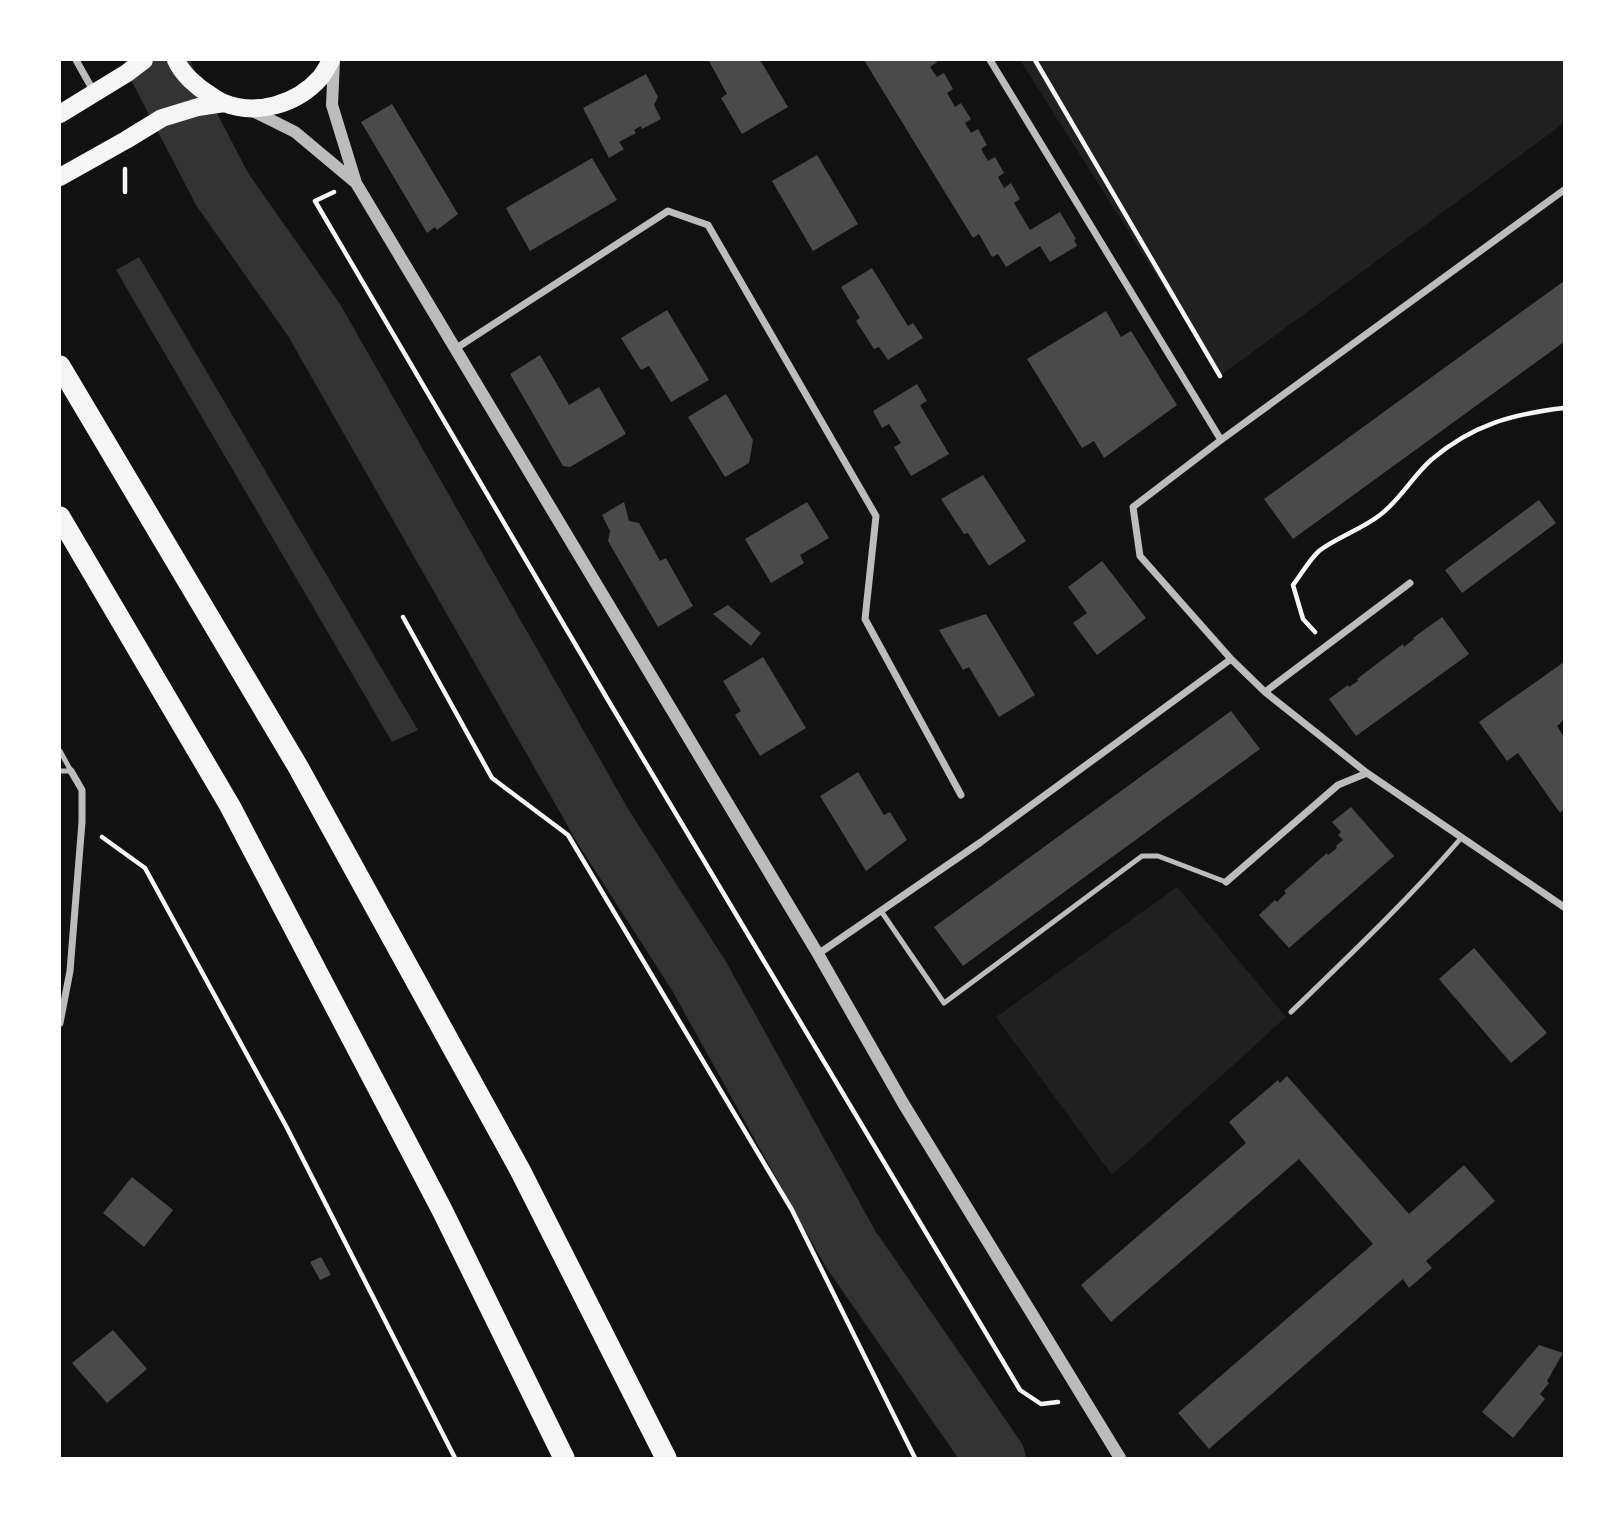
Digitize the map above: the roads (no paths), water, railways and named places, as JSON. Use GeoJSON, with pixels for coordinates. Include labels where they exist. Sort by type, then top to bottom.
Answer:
{"type":"FeatureCollection","features":[{"type":"Feature","properties":{"kind":"highway"},"geometry":{"type":"LineString","coordinates":[[60,366],[304,777],[520,1170],[666,1458]]}},
{"type":"Feature","properties":{"kind":"highway"},"geometry":{"type":"LineString","coordinates":[[60,517],[230,806],[442,1210],[564,1458]]}},
{"type":"Feature","properties":{"kind":"main road"},"geometry":{"type":"LineString","coordinates":[[60,114],[144,60]]}},
{"type":"Feature","properties":{"kind":"main road"},"geometry":{"type":"LineString","coordinates":[[176,60],[198,88],[224,103],[248,108],[275,106],[300,95],[321,77],[333,60]]}},
{"type":"Feature","properties":{"kind":"main road"},"geometry":{"type":"LineString","coordinates":[[60,177],[162,118],[198,107],[224,103]]}},
{"type":"Feature","properties":{"kind":"street"},"geometry":{"type":"LineString","coordinates":[[76,60],[94,93]]}},
{"type":"Feature","properties":{"kind":"street"},"geometry":{"type":"LineString","coordinates":[[333,60],[332,105],[356,183],[818,954],[903,1104],[1119,1458]]}},
{"type":"Feature","properties":{"kind":"street"},"geometry":{"type":"LineString","coordinates":[[990,60],[1221,440]]}},
{"type":"Feature","properties":{"kind":"street"},"geometry":{"type":"LineString","coordinates":[[248,108],[295,132],[356,183]]}},
{"type":"Feature","properties":{"kind":"street"},"geometry":{"type":"LineString","coordinates":[[1564,190],[1133,507],[1140,556],[1231,659],[1265,692],[1367,773],[1564,907]]}},
{"type":"Feature","properties":{"kind":"street"},"geometry":{"type":"LineString","coordinates":[[454,349],[668,211],[708,225],[876,516],[865,619],[961,795]]}},
{"type":"Feature","properties":{"kind":"street"},"geometry":{"type":"LineString","coordinates":[[1265,692],[1410,583]]}},
{"type":"Feature","properties":{"kind":"street"},"geometry":{"type":"LineString","coordinates":[[818,954],[981,842],[1231,659]]}},
{"type":"Feature","properties":{"kind":"street"},"geometry":{"type":"LineString","coordinates":[[60,1023],[70,971],[82,822],[82,790],[71,772]]}},
{"type":"Feature","properties":{"kind":"street"},"geometry":{"type":"LineString","coordinates":[[1226,882],[1338,785],[1367,773]]}},
{"type":"Feature","properties":{"kind":"lane"},"geometry":{"type":"LineString","coordinates":[[60,751],[71,772]]}},
{"type":"Feature","properties":{"kind":"lane"},"geometry":{"type":"LineString","coordinates":[[60,771],[71,772]]}},
{"type":"Feature","properties":{"kind":"lane"},"geometry":{"type":"LineString","coordinates":[[1291,1012],[1395,912],[1462,837]]}},
{"type":"Feature","properties":{"kind":"lane"},"geometry":{"type":"LineString","coordinates":[[881,911],[944,1003],[1142,856],[1158,856],[1226,882]]}},
{"type":"Feature","properties":{"kind":"waterway"},"geometry":{"type":"LineString","coordinates":[[155,60],[222,189],[314,320],[604,828],[699,976],[850,1248],[995,1458]]}}]}
